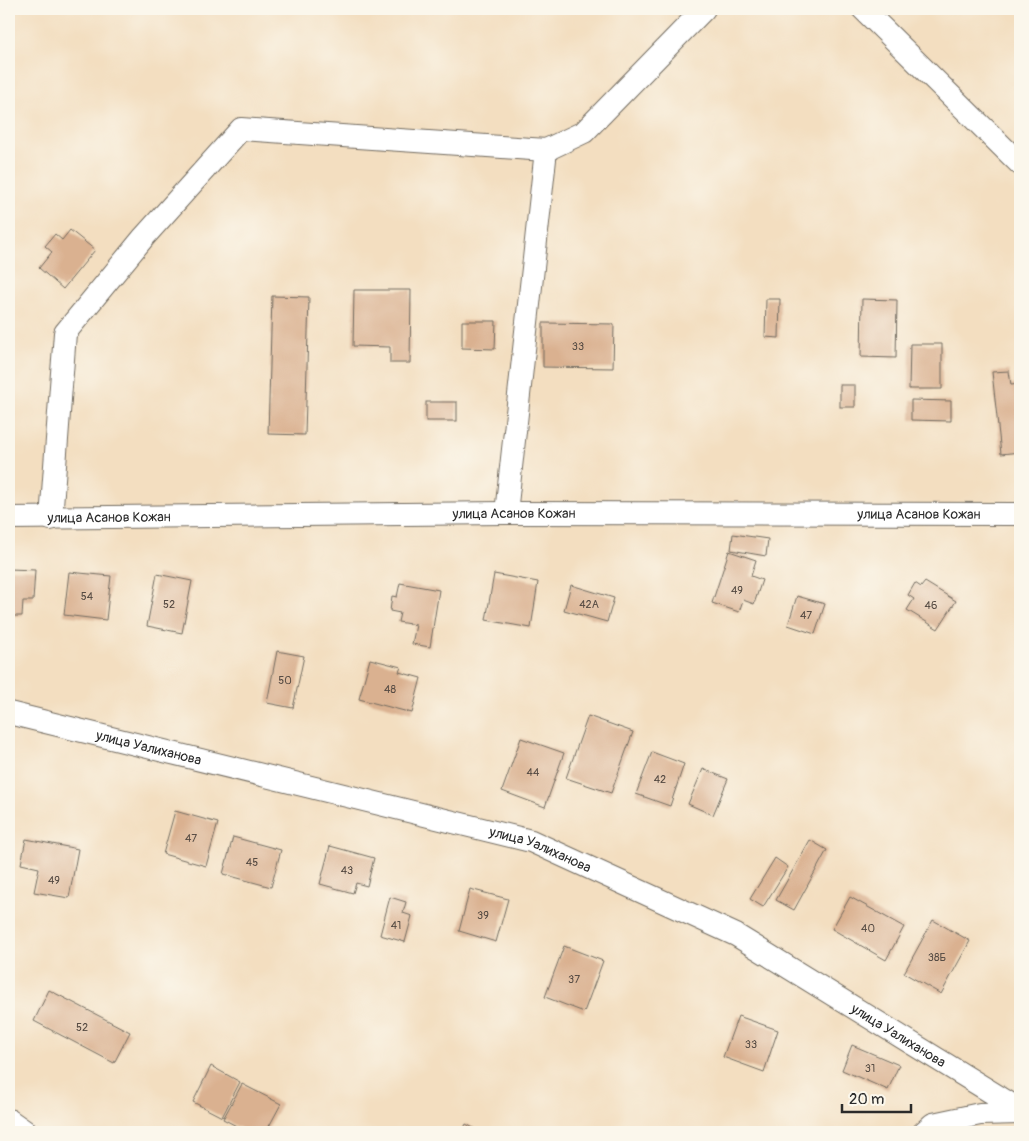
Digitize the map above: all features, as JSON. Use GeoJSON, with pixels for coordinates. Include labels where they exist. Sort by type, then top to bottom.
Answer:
{"type":"FeatureCollection","features":[{"type":"Feature","properties":{"kind":"street"},"geometry":{"type":"LineString","coordinates":[[50,519],[65,333],[144,237],[240,129],[546,150],[584,132],[704,9]]}},
{"type":"Feature","properties":{"kind":"street"},"geometry":{"type":"LineString","coordinates":[[863,9],[1020,164]]}},
{"type":"Feature","properties":{"kind":"street"},"geometry":{"type":"LineString","coordinates":[[506,513],[546,150]]}},
{"type":"Feature","properties":{"kind":"street","name":"улица Асанов Кожан"},"geometry":{"type":"LineString","coordinates":[[9,518],[506,513],[1020,514]]}},
{"type":"Feature","properties":{"kind":"street","name":"улица Уалиханова"},"geometry":{"type":"LineString","coordinates":[[9,713],[531,841],[736,935],[1020,1112]]}},
{"type":"Feature","properties":{"kind":"street"},"geometry":{"type":"LineString","coordinates":[[924,1132],[933,1124],[980,1114],[1020,1112]]}},
{"type":"Feature","properties":{"kind":"street"},"geometry":{"type":"LineString","coordinates":[[9,1120],[26,1132]]}},
{"type":"Feature","properties":{"kind":"building"},"geometry":{"type":"Polygon","coordinates":[[[70,230],[95,250],[63,289],[39,268],[52,252],[45,246],[55,234],[62,240],[70,230]]]}},
{"type":"Feature","properties":{"kind":"building"},"geometry":{"type":"Polygon","coordinates":[[[354,290],[411,290],[410,363],[390,363],[390,347],[353,346],[354,290]]]}},
{"type":"Feature","properties":{"kind":"building"},"geometry":{"type":"Polygon","coordinates":[[[272,296],[309,297],[305,435],[268,434],[272,296]]]}},
{"type":"Feature","properties":{"kind":"building"},"geometry":{"type":"Polygon","coordinates":[[[766,299],[780,299],[779,338],[765,337],[766,299]]]}},
{"type":"Feature","properties":{"kind":"building"},"geometry":{"type":"Polygon","coordinates":[[[862,299],[897,300],[896,358],[861,357],[862,299]]]}},
{"type":"Feature","properties":{"kind":"building"},"geometry":{"type":"Polygon","coordinates":[[[462,321],[496,321],[495,349],[462,348],[462,321]]]}},
{"type":"Feature","properties":{"kind":"building"},"geometry":{"type":"Polygon","coordinates":[[[543,323],[614,324],[613,368],[543,367],[543,323]]]}},
{"type":"Feature","properties":{"kind":"building"},"geometry":{"type":"Polygon","coordinates":[[[910,344],[942,344],[942,389],[909,389],[910,344]]]}},
{"type":"Feature","properties":{"kind":"building"},"geometry":{"type":"Polygon","coordinates":[[[1009,371],[1011,385],[1020,384],[1020,452],[1001,454],[992,372],[1009,371]]]}},
{"type":"Feature","properties":{"kind":"building"},"geometry":{"type":"Polygon","coordinates":[[[840,385],[855,385],[855,407],[840,407],[840,385]]]}},
{"type":"Feature","properties":{"kind":"building"},"geometry":{"type":"Polygon","coordinates":[[[911,400],[951,401],[951,421],[911,420],[911,400]]]}},
{"type":"Feature","properties":{"kind":"building"},"geometry":{"type":"Polygon","coordinates":[[[426,402],[457,402],[457,421],[426,421],[426,402]]]}},
{"type":"Feature","properties":{"kind":"building"},"geometry":{"type":"Polygon","coordinates":[[[733,534],[768,539],[766,556],[731,550],[733,534]]]}},
{"type":"Feature","properties":{"kind":"building"},"geometry":{"type":"Polygon","coordinates":[[[729,551],[756,560],[751,576],[762,580],[754,604],[743,600],[739,612],[712,603],[729,551]]]}},
{"type":"Feature","properties":{"kind":"building"},"geometry":{"type":"Polygon","coordinates":[[[9,569],[35,570],[33,601],[23,601],[22,616],[9,616],[9,569]]]}},
{"type":"Feature","properties":{"kind":"building"},"geometry":{"type":"Polygon","coordinates":[[[69,572],[111,576],[106,620],[64,615],[69,572]]]}},
{"type":"Feature","properties":{"kind":"building"},"geometry":{"type":"Polygon","coordinates":[[[157,574],[192,581],[182,633],[147,626],[157,574]]]}},
{"type":"Feature","properties":{"kind":"building"},"geometry":{"type":"Polygon","coordinates":[[[494,574],[538,582],[531,628],[486,620],[494,574]]]}},
{"type":"Feature","properties":{"kind":"building"},"geometry":{"type":"Polygon","coordinates":[[[925,582],[956,601],[938,629],[907,610],[914,599],[908,595],[915,583],[921,587],[925,582]]]}},
{"type":"Feature","properties":{"kind":"building"},"geometry":{"type":"Polygon","coordinates":[[[400,583],[439,590],[430,647],[412,644],[416,625],[398,622],[400,613],[390,611],[392,596],[397,597],[400,583]]]}},
{"type":"Feature","properties":{"kind":"building"},"geometry":{"type":"Polygon","coordinates":[[[571,585],[614,598],[607,622],[564,610],[571,585]]]}},
{"type":"Feature","properties":{"kind":"building"},"geometry":{"type":"Polygon","coordinates":[[[797,596],[825,604],[815,634],[788,625],[797,596]]]}},
{"type":"Feature","properties":{"kind":"building"},"geometry":{"type":"Polygon","coordinates":[[[277,651],[304,656],[293,708],[267,703],[277,651]]]}},
{"type":"Feature","properties":{"kind":"building"},"geometry":{"type":"Polygon","coordinates":[[[370,659],[401,667],[399,672],[421,678],[412,713],[359,699],[370,659]]]}},
{"type":"Feature","properties":{"kind":"building"},"geometry":{"type":"Polygon","coordinates":[[[588,716],[633,732],[611,793],[566,778],[588,716]]]}},
{"type":"Feature","properties":{"kind":"building"},"geometry":{"type":"Polygon","coordinates":[[[521,738],[564,753],[545,807],[502,791],[521,738]]]}},
{"type":"Feature","properties":{"kind":"building"},"geometry":{"type":"Polygon","coordinates":[[[652,752],[684,764],[670,806],[636,794],[652,752]]]}},
{"type":"Feature","properties":{"kind":"building"},"geometry":{"type":"Polygon","coordinates":[[[703,769],[728,779],[713,815],[688,804],[703,769]]]}},
{"type":"Feature","properties":{"kind":"building"},"geometry":{"type":"Polygon","coordinates":[[[175,811],[218,823],[206,866],[163,854],[175,811]]]}},
{"type":"Feature","properties":{"kind":"building"},"geometry":{"type":"Polygon","coordinates":[[[233,837],[281,850],[271,887],[223,874],[233,837]]]}},
{"type":"Feature","properties":{"kind":"building"},"geometry":{"type":"Polygon","coordinates":[[[26,839],[78,849],[69,898],[34,892],[39,868],[21,864],[26,839]]]}},
{"type":"Feature","properties":{"kind":"building"},"geometry":{"type":"Polygon","coordinates":[[[810,840],[827,850],[794,910],[776,900],[810,840]]]}},
{"type":"Feature","properties":{"kind":"building"},"geometry":{"type":"Polygon","coordinates":[[[330,846],[374,858],[367,886],[356,883],[353,893],[320,884],[330,846]]]}},
{"type":"Feature","properties":{"kind":"building"},"geometry":{"type":"Polygon","coordinates":[[[775,858],[788,867],[763,907],[750,899],[775,858]]]}},
{"type":"Feature","properties":{"kind":"building"},"geometry":{"type":"Polygon","coordinates":[[[470,889],[508,899],[496,942],[459,931],[470,889]]]}},
{"type":"Feature","properties":{"kind":"building"},"geometry":{"type":"Polygon","coordinates":[[[390,897],[406,902],[403,913],[412,916],[405,942],[380,935],[390,897]]]}},
{"type":"Feature","properties":{"kind":"building"},"geometry":{"type":"Polygon","coordinates":[[[850,897],[904,927],[886,960],[832,929],[850,897]]]}},
{"type":"Feature","properties":{"kind":"building"},"geometry":{"type":"Polygon","coordinates":[[[933,920],[970,941],[941,994],[904,973],[933,920]]]}},
{"type":"Feature","properties":{"kind":"building"},"geometry":{"type":"Polygon","coordinates":[[[564,946],[603,961],[584,1012],[545,997],[564,946]]]}},
{"type":"Feature","properties":{"kind":"building"},"geometry":{"type":"Polygon","coordinates":[[[49,990],[130,1032],[114,1063],[34,1021],[49,990]]]}},
{"type":"Feature","properties":{"kind":"building"},"geometry":{"type":"Polygon","coordinates":[[[738,1016],[778,1030],[764,1072],[723,1057],[738,1016]]]}},
{"type":"Feature","properties":{"kind":"building"},"geometry":{"type":"Polygon","coordinates":[[[852,1045],[899,1065],[888,1090],[842,1070],[852,1045]]]}},
{"type":"Feature","properties":{"kind":"building"},"geometry":{"type":"Polygon","coordinates":[[[211,1066],[240,1082],[222,1117],[193,1102],[211,1066]]]}},
{"type":"Feature","properties":{"kind":"building"},"geometry":{"type":"Polygon","coordinates":[[[242,1084],[281,1104],[266,1132],[248,1132],[223,1119],[242,1084]]]}},
{"type":"Feature","properties":{"kind":"building"},"geometry":{"type":"Polygon","coordinates":[[[466,1124],[481,1132],[462,1132],[466,1124]]]}}]}
